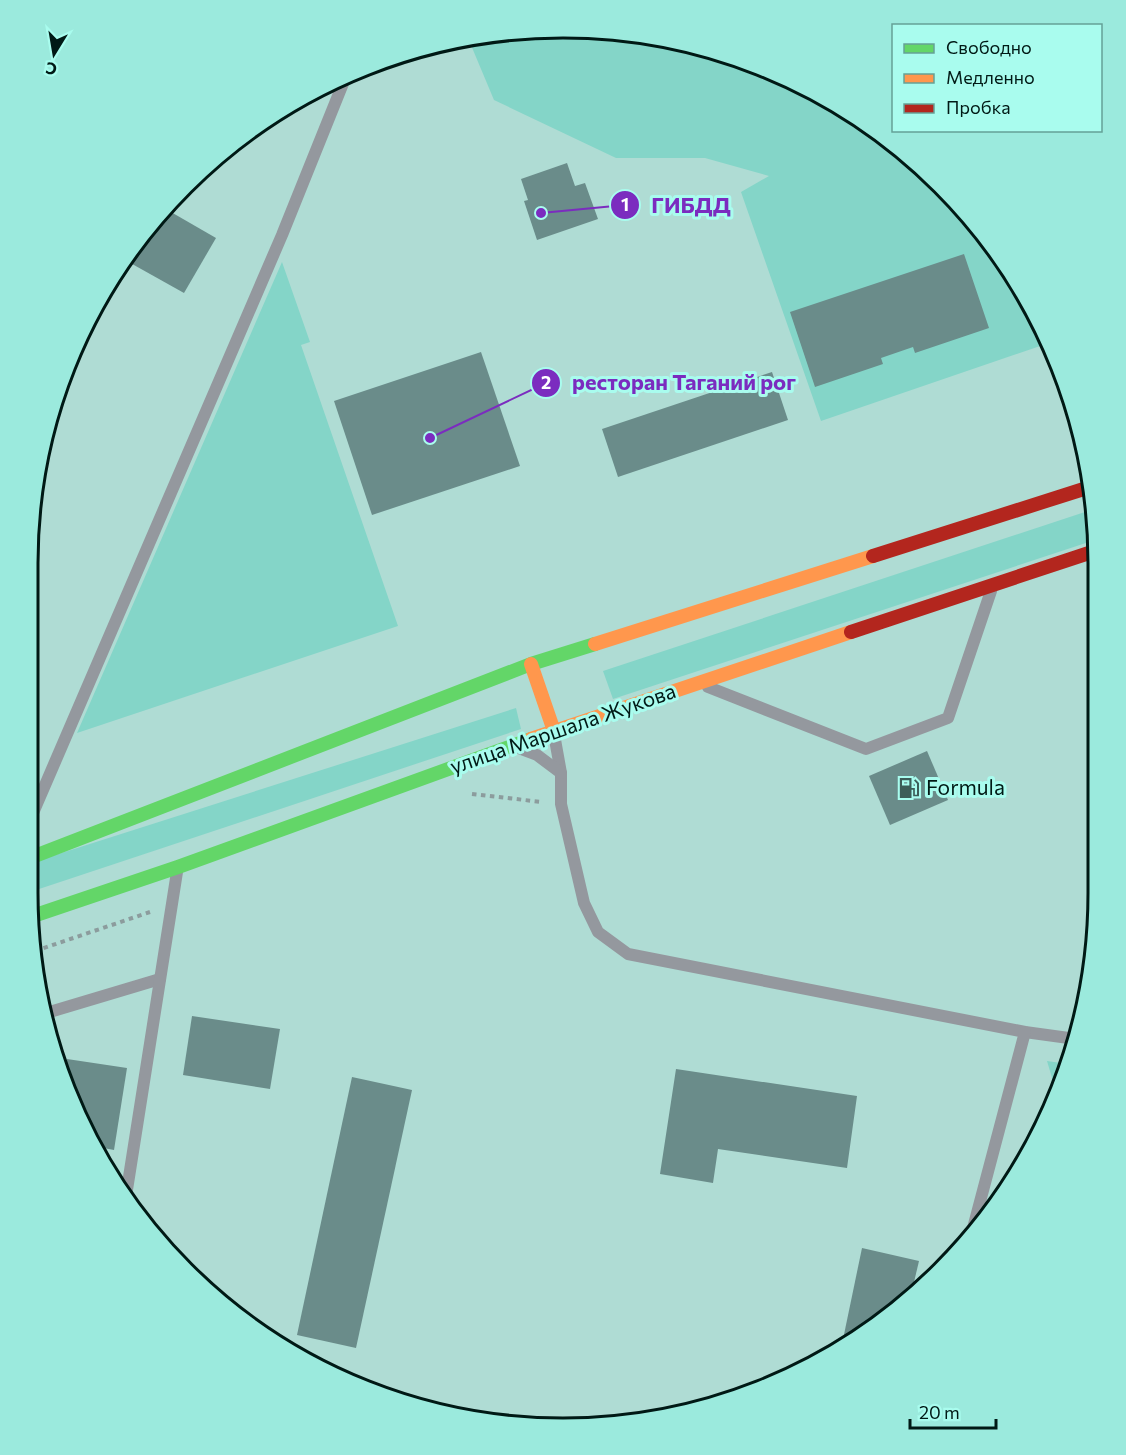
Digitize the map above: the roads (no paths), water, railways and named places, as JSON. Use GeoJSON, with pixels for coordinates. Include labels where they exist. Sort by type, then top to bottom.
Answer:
{"type":"FeatureCollection","features":[{"type":"Feature","properties":{"kind":"main road"},"geometry":{"type":"LineString","coordinates":[[38,855],[531,664],[1083,489]]}},
{"type":"Feature","properties":{"kind":"main road","name":"улица Маршала Жукова"},"geometry":{"type":"LineString","coordinates":[[39,914],[178,867],[554,730],[1088,553]]}},
{"type":"Feature","properties":{"kind":"main road"},"geometry":{"type":"LineString","coordinates":[[531,664],[554,730]]}},
{"type":"Feature","properties":{"kind":"lane"},"geometry":{"type":"LineString","coordinates":[[38,801],[282,235],[341,87]]}},
{"type":"Feature","properties":{"kind":"lane"},"geometry":{"type":"LineString","coordinates":[[699,683],[866,749],[948,718],[993,585]]}},
{"type":"Feature","properties":{"kind":"lane"},"geometry":{"type":"LineString","coordinates":[[554,730],[561,773],[561,804],[584,903],[598,932],[628,954],[1025,1032],[1068,1038]]}},
{"type":"Feature","properties":{"kind":"lane"},"geometry":{"type":"LineString","coordinates":[[511,746],[537,755],[561,773]]}},
{"type":"Feature","properties":{"kind":"lane"},"geometry":{"type":"LineString","coordinates":[[128,1186],[178,867]]}},
{"type":"Feature","properties":{"kind":"lane"},"geometry":{"type":"LineString","coordinates":[[51,1011],[160,979]]}},
{"type":"Feature","properties":{"kind":"lane"},"geometry":{"type":"LineString","coordinates":[[976,1217],[1025,1032]]}},
{"type":"Feature","properties":{"kind":"place","name":"ГИБДД"},"geometry":{"type":"Point","coordinates":[541,213]}},
{"type":"Feature","properties":{"kind":"place","name":"ресторан Таганий рог"},"geometry":{"type":"Point","coordinates":[430,438]}},
{"type":"Feature","properties":{"kind":"place","name":"Formula"},"geometry":{"type":"Point","coordinates":[909,788]}}]}
